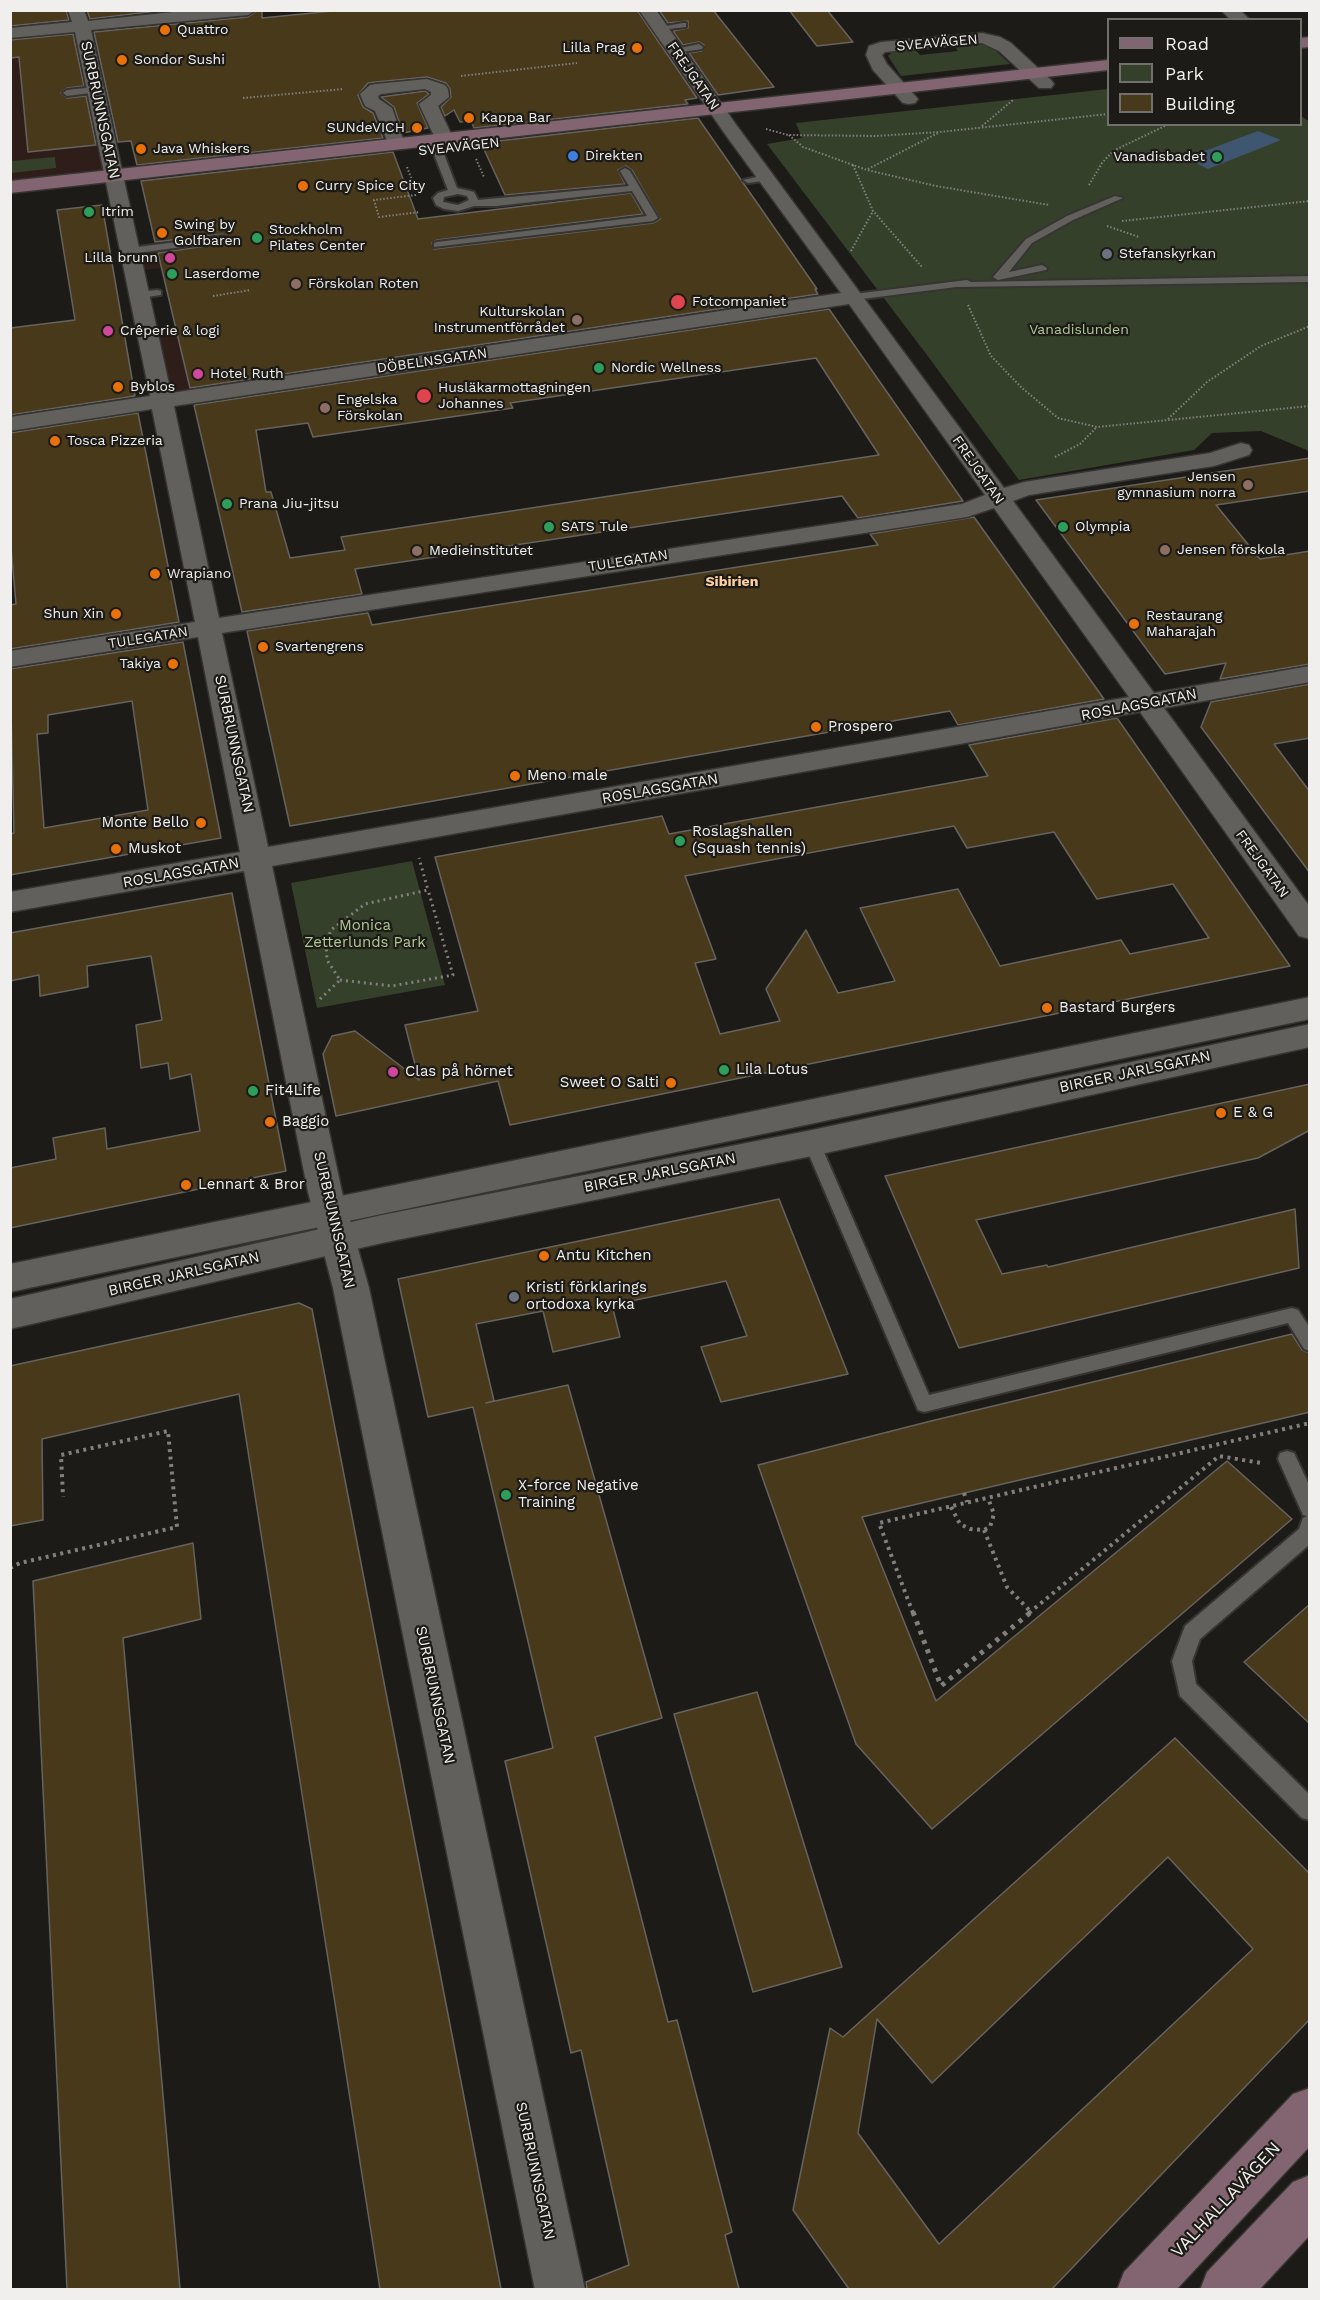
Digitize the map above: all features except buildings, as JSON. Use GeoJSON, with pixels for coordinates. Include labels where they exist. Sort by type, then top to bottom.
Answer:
{"type":"FeatureCollection","features":[{"type":"Feature","properties":{"kind":"main road","name":"SVEAVÄGEN"},"geometry":{"type":"LineString","coordinates":[[1039,78],[1107,64]]}},
{"type":"Feature","properties":{"kind":"main road","name":"SVEAVÄGEN"},"geometry":{"type":"LineString","coordinates":[[10,187],[115,181],[1039,78],[1107,76]]}},
{"type":"Feature","properties":{"kind":"main road","name":"SVEAVÄGEN"},"geometry":{"type":"LineString","coordinates":[[10,198],[115,181],[396,144],[440,143]]}},
{"type":"Feature","properties":{"kind":"main road","name":"VALHALLAVÄGEN"},"geometry":{"type":"LineString","coordinates":[[1142,2289],[1310,2111]]}},
{"type":"Feature","properties":{"kind":"main road"},"geometry":{"type":"LineString","coordinates":[[1225,2289],[1310,2199]]}},
{"type":"Feature","properties":{"kind":"street"},"geometry":{"type":"LineString","coordinates":[[10,33],[79,18],[248,10]]}},
{"type":"Feature","properties":{"kind":"street","name":"FREJGATAN"},"geometry":{"type":"LineString","coordinates":[[647,10],[719,113],[757,179],[854,297],[1310,929]]}},
{"type":"Feature","properties":{"kind":"street","name":"SURBRUNNSGATAN"},"geometry":{"type":"LineString","coordinates":[[79,18],[130,251],[148,294],[161,400],[334,1226],[351,1288],[560,2289]]}},
{"type":"Feature","properties":{"kind":"street","name":"SVEAVÄGEN"},"geometry":{"type":"LineString","coordinates":[[904,93],[879,66],[874,55],[875,50],[881,47],[982,38],[1005,47],[1039,78]]}},
{"type":"Feature","properties":{"kind":"street"},"geometry":{"type":"LineString","coordinates":[[375,89],[427,84]]}},
{"type":"Feature","properties":{"kind":"street","name":"SVEAVÄGEN"},"geometry":{"type":"LineString","coordinates":[[427,84],[439,89],[440,97],[428,104],[440,143]]}},
{"type":"Feature","properties":{"kind":"street","name":"SVEAVÄGEN"},"geometry":{"type":"LineString","coordinates":[[375,89],[369,94],[371,102],[383,108],[396,144]]}},
{"type":"Feature","properties":{"kind":"street","name":"DÖBELNSGATAN"},"geometry":{"type":"LineString","coordinates":[[10,424],[854,297]]}},
{"type":"Feature","properties":{"kind":"street","name":"TULEGATAN"},"geometry":{"type":"LineString","coordinates":[[10,659],[967,510],[1024,489],[1214,459],[1240,450]]}},
{"type":"Feature","properties":{"kind":"street","name":"ROSLAGSGATAN"},"geometry":{"type":"LineString","coordinates":[[10,902],[1147,705],[1310,674]]}},
{"type":"Feature","properties":{"kind":"street","name":"BIRGER JARLSGATAN"},"geometry":{"type":"LineString","coordinates":[[10,1314],[334,1226],[1310,1008]]}},
{"type":"Feature","properties":{"kind":"street","name":"BIRGER JARLSGATAN"},"geometry":{"type":"LineString","coordinates":[[10,1278],[334,1226],[812,1143],[1310,1035]]}},
{"type":"Feature","properties":{"kind":"lane"},"geometry":{"type":"LineString","coordinates":[[659,28],[683,25]]}},
{"type":"Feature","properties":{"kind":"lane"},"geometry":{"type":"LineString","coordinates":[[675,50],[699,47]]}},
{"type":"Feature","properties":{"kind":"lane"},"geometry":{"type":"LineString","coordinates":[[67,93],[95,90]]}},
{"type":"Feature","properties":{"kind":"lane"},"geometry":{"type":"LineString","coordinates":[[440,143],[453,191]]}},
{"type":"Feature","properties":{"kind":"lane"},"geometry":{"type":"LineString","coordinates":[[437,245],[653,218],[625,171]]}},
{"type":"Feature","properties":{"kind":"lane"},"geometry":{"type":"LineString","coordinates":[[472,203],[475,198],[471,194],[453,191],[438,198],[439,203],[447,207],[464,207],[472,203],[496,203],[636,188]]}},
{"type":"Feature","properties":{"kind":"lane"},"geometry":{"type":"LineString","coordinates":[[1000,276],[1029,241],[1070,218],[1118,198]]}},
{"type":"Feature","properties":{"kind":"lane"},"geometry":{"type":"LineString","coordinates":[[130,251],[223,239]]}},
{"type":"Feature","properties":{"kind":"lane"},"geometry":{"type":"LineString","coordinates":[[854,297],[959,285],[1042,268]]}},
{"type":"Feature","properties":{"kind":"lane"},"geometry":{"type":"LineString","coordinates":[[959,285],[1310,279]]}},
{"type":"Feature","properties":{"kind":"lane"},"geometry":{"type":"LineString","coordinates":[[812,1143],[924,1404],[1292,1315],[1310,1344]]}},
{"type":"Feature","properties":{"kind":"lane"},"geometry":{"type":"LineString","coordinates":[[1289,1464],[1310,1509]]}},
{"type":"Feature","properties":{"kind":"lane"},"geometry":{"type":"LineString","coordinates":[[1310,1524],[1307,1533],[1192,1633],[1182,1661],[1187,1689],[1310,1810]]}},
{"type":"Feature","properties":{"kind":"path"},"geometry":{"type":"LineString","coordinates":[[427,84],[466,75],[577,63]]}},
{"type":"Feature","properties":{"kind":"path"},"geometry":{"type":"LineString","coordinates":[[243,98],[324,90],[375,89]]}},
{"type":"Feature","properties":{"kind":"path"},"geometry":{"type":"LineString","coordinates":[[982,127],[1018,96]]}},
{"type":"Feature","properties":{"kind":"path"},"geometry":{"type":"LineString","coordinates":[[759,127],[788,135],[876,136],[940,132],[1107,114]]}},
{"type":"Feature","properties":{"kind":"path"},"geometry":{"type":"LineString","coordinates":[[1087,188],[1102,163],[1113,151],[1165,126]]}},
{"type":"Feature","properties":{"kind":"path"},"geometry":{"type":"LineString","coordinates":[[867,170],[940,132]]}},
{"type":"Feature","properties":{"kind":"path"},"geometry":{"type":"LineString","coordinates":[[788,135],[803,147],[867,170],[936,186],[1059,207]]}},
{"type":"Feature","properties":{"kind":"path"},"geometry":{"type":"LineString","coordinates":[[475,158],[484,178]]}},
{"type":"Feature","properties":{"kind":"path"},"geometry":{"type":"LineString","coordinates":[[852,165],[873,211],[942,287]]}},
{"type":"Feature","properties":{"kind":"path"},"geometry":{"type":"LineString","coordinates":[[407,166],[418,195],[374,200],[380,217],[447,207]]}},
{"type":"Feature","properties":{"kind":"path"},"geometry":{"type":"LineString","coordinates":[[1122,221],[1310,201]]}},
{"type":"Feature","properties":{"kind":"path"},"geometry":{"type":"LineString","coordinates":[[848,256],[873,211]]}},
{"type":"Feature","properties":{"kind":"path"},"geometry":{"type":"LineString","coordinates":[[1110,222],[1098,223],[1139,237]]}},
{"type":"Feature","properties":{"kind":"path"},"geometry":{"type":"LineString","coordinates":[[959,285],[991,356],[1022,388],[1058,418],[1097,427],[1310,406]]}},
{"type":"Feature","properties":{"kind":"path"},"geometry":{"type":"LineString","coordinates":[[213,296],[251,290]]}},
{"type":"Feature","properties":{"kind":"path"},"geometry":{"type":"LineString","coordinates":[[1168,420],[1207,382],[1261,346],[1310,326]]}},
{"type":"Feature","properties":{"kind":"path"},"geometry":{"type":"LineString","coordinates":[[417,852],[453,975],[392,986],[340,980],[327,960],[326,944],[331,930],[365,904],[428,890]]}},
{"type":"Feature","properties":{"kind":"path"},"geometry":{"type":"LineString","coordinates":[[314,1004],[340,980]]}},
{"type":"Feature","properties":{"kind":"path"},"geometry":{"type":"LineString","coordinates":[[1289,1464],[1219,1456],[941,1686],[879,1523],[1310,1423]]}},
{"type":"Feature","properties":{"kind":"path"},"geometry":{"type":"LineString","coordinates":[[10,1568],[20,1563],[177,1527],[168,1431],[61,1455],[63,1497]]}},
{"type":"Feature","properties":{"kind":"path"},"geometry":{"type":"LineString","coordinates":[[964,1493],[967,1502]]}},
{"type":"Feature","properties":{"kind":"path"},"geometry":{"type":"LineString","coordinates":[[951,1507],[960,1524],[970,1530],[984,1530],[990,1527],[994,1514],[988,1498]]}},
{"type":"Feature","properties":{"kind":"path"},"geometry":{"type":"LineString","coordinates":[[984,1530],[1007,1587],[1031,1612]]}},
{"type":"Feature","properties":{"kind":"shaded area"},"geometry":{"type":"Polygon","coordinates":[[[81,29],[113,179],[11,186],[11,36],[81,29]]]}},
{"type":"Feature","properties":{"kind":"shaded area"},"geometry":{"type":"Polygon","coordinates":[[[286,226],[293,251],[138,271],[131,246],[286,226]]]}},
{"type":"Feature","properties":{"kind":"shaded area"},"geometry":{"type":"Polygon","coordinates":[[[268,323],[285,382],[163,400],[150,339],[268,323]]]}},
{"type":"Feature","properties":{"kind":"green space"},"geometry":{"type":"Polygon","coordinates":[[[980,42],[993,48],[1010,64],[901,76],[888,56],[892,52],[915,49],[920,55],[958,51],[954,45],[980,42]]]}},
{"type":"Feature","properties":{"kind":"green space","name":"Vanadislunden"},"geometry":{"type":"Polygon","coordinates":[[[1107,89],[1107,126],[1302,126],[1302,117],[1310,122],[1309,451],[1261,431],[1212,433],[1194,450],[1019,480],[767,144],[802,138],[796,123],[1107,89]]]}},
{"type":"Feature","properties":{"kind":"green space"},"geometry":{"type":"Polygon","coordinates":[[[55,157],[56,168],[11,173],[11,161],[55,157]]]}},
{"type":"Feature","properties":{"kind":"green space","name":"Monica Zetterlunds Park"},"geometry":{"type":"Polygon","coordinates":[[[412,861],[445,985],[317,1008],[291,883],[412,861]]]}},
{"type":"Feature","properties":{"kind":"water"},"geometry":{"type":"Polygon","coordinates":[[[1258,131],[1281,140],[1208,169],[1186,158],[1258,131]]]}},
{"type":"Feature","properties":{"kind":"place","name":"Quattro"},"geometry":{"type":"Point","coordinates":[165,30]}},
{"type":"Feature","properties":{"kind":"place","name":"Lilla Prag"},"geometry":{"type":"Point","coordinates":[637,48]}},
{"type":"Feature","properties":{"kind":"place","name":"Sondor Sushi"},"geometry":{"type":"Point","coordinates":[122,60]}},
{"type":"Feature","properties":{"kind":"place","name":"Kappa Bar"},"geometry":{"type":"Point","coordinates":[469,118]}},
{"type":"Feature","properties":{"kind":"place","name":"SUNdeVICH"},"geometry":{"type":"Point","coordinates":[417,128]}},
{"type":"Feature","properties":{"kind":"place","name":"Java Whiskers"},"geometry":{"type":"Point","coordinates":[141,149]}},
{"type":"Feature","properties":{"kind":"place","name":"Direkten"},"geometry":{"type":"Point","coordinates":[573,156]}},
{"type":"Feature","properties":{"kind":"place","name":"Vanadisbadet"},"geometry":{"type":"Point","coordinates":[1217,157]}},
{"type":"Feature","properties":{"kind":"place","name":"Curry Spice City"},"geometry":{"type":"Point","coordinates":[303,186]}},
{"type":"Feature","properties":{"kind":"place","name":"Itrim"},"geometry":{"type":"Point","coordinates":[89,212]}},
{"type":"Feature","properties":{"kind":"place","name":"Swing by Golfbaren"},"geometry":{"type":"Point","coordinates":[162,233]}},
{"type":"Feature","properties":{"kind":"place","name":"Stockholm Pilates Center"},"geometry":{"type":"Point","coordinates":[257,238]}},
{"type":"Feature","properties":{"kind":"place","name":"Stefanskyrkan"},"geometry":{"type":"Point","coordinates":[1107,254]}},
{"type":"Feature","properties":{"kind":"place","name":"Lilla brunn"},"geometry":{"type":"Point","coordinates":[170,258]}},
{"type":"Feature","properties":{"kind":"place","name":"Laserdome"},"geometry":{"type":"Point","coordinates":[172,274]}},
{"type":"Feature","properties":{"kind":"place","name":"Förskolan Roten"},"geometry":{"type":"Point","coordinates":[296,284]}},
{"type":"Feature","properties":{"kind":"place","name":"Fotcompaniet"},"geometry":{"type":"Point","coordinates":[678,302]}},
{"type":"Feature","properties":{"kind":"place","name":"Kulturskolan Instrumentförrådet"},"geometry":{"type":"Point","coordinates":[577,320]}},
{"type":"Feature","properties":{"kind":"place","name":"Crêperie & logi"},"geometry":{"type":"Point","coordinates":[108,331]}},
{"type":"Feature","properties":{"kind":"place","name":"Nordic Wellness"},"geometry":{"type":"Point","coordinates":[599,368]}},
{"type":"Feature","properties":{"kind":"place","name":"Hotel Ruth"},"geometry":{"type":"Point","coordinates":[198,374]}},
{"type":"Feature","properties":{"kind":"place","name":"Byblos"},"geometry":{"type":"Point","coordinates":[118,387]}},
{"type":"Feature","properties":{"kind":"place","name":"Husläkarmottagningen Johannes"},"geometry":{"type":"Point","coordinates":[424,396]}},
{"type":"Feature","properties":{"kind":"place","name":"Engelska Förskolan"},"geometry":{"type":"Point","coordinates":[325,408]}},
{"type":"Feature","properties":{"kind":"place","name":"Tosca Pizzeria"},"geometry":{"type":"Point","coordinates":[55,441]}},
{"type":"Feature","properties":{"kind":"place","name":"Jensen gymnasium norra"},"geometry":{"type":"Point","coordinates":[1248,485]}},
{"type":"Feature","properties":{"kind":"place","name":"Prana Jiu-jitsu"},"geometry":{"type":"Point","coordinates":[227,504]}},
{"type":"Feature","properties":{"kind":"place","name":"SATS Tule"},"geometry":{"type":"Point","coordinates":[549,527]}},
{"type":"Feature","properties":{"kind":"place","name":"Olympia"},"geometry":{"type":"Point","coordinates":[1063,527]}},
{"type":"Feature","properties":{"kind":"place","name":"Jensen förskola"},"geometry":{"type":"Point","coordinates":[1165,550]}},
{"type":"Feature","properties":{"kind":"place","name":"Medieinstitutet"},"geometry":{"type":"Point","coordinates":[417,551]}},
{"type":"Feature","properties":{"kind":"place","name":"Wrapiano"},"geometry":{"type":"Point","coordinates":[155,574]}},
{"type":"Feature","properties":{"kind":"place","name":"Shun Xin"},"geometry":{"type":"Point","coordinates":[116,614]}},
{"type":"Feature","properties":{"kind":"place","name":"Restaurang Maharajah"},"geometry":{"type":"Point","coordinates":[1134,624]}},
{"type":"Feature","properties":{"kind":"place","name":"Svartengrens"},"geometry":{"type":"Point","coordinates":[263,647]}},
{"type":"Feature","properties":{"kind":"place","name":"Takiya"},"geometry":{"type":"Point","coordinates":[173,664]}},
{"type":"Feature","properties":{"kind":"place","name":"Prospero"},"geometry":{"type":"Point","coordinates":[816,727]}},
{"type":"Feature","properties":{"kind":"place","name":"Meno male"},"geometry":{"type":"Point","coordinates":[515,776]}},
{"type":"Feature","properties":{"kind":"place","name":"Monte Bello"},"geometry":{"type":"Point","coordinates":[201,823]}},
{"type":"Feature","properties":{"kind":"place","name":"Roslagshallen (Squash tennis)"},"geometry":{"type":"Point","coordinates":[680,841]}},
{"type":"Feature","properties":{"kind":"place","name":"Muskot"},"geometry":{"type":"Point","coordinates":[116,849]}},
{"type":"Feature","properties":{"kind":"place","name":"Bastard Burgers"},"geometry":{"type":"Point","coordinates":[1047,1008]}},
{"type":"Feature","properties":{"kind":"place","name":"Lila Lotus"},"geometry":{"type":"Point","coordinates":[724,1070]}},
{"type":"Feature","properties":{"kind":"place","name":"Clas på hörnet"},"geometry":{"type":"Point","coordinates":[393,1072]}},
{"type":"Feature","properties":{"kind":"place","name":"Sweet O Salti"},"geometry":{"type":"Point","coordinates":[671,1083]}},
{"type":"Feature","properties":{"kind":"place","name":"Fit4Life"},"geometry":{"type":"Point","coordinates":[253,1091]}},
{"type":"Feature","properties":{"kind":"place","name":"E & G"},"geometry":{"type":"Point","coordinates":[1221,1113]}},
{"type":"Feature","properties":{"kind":"place","name":"Baggio"},"geometry":{"type":"Point","coordinates":[270,1122]}},
{"type":"Feature","properties":{"kind":"place","name":"Lennart & Bror"},"geometry":{"type":"Point","coordinates":[186,1185]}},
{"type":"Feature","properties":{"kind":"place","name":"Antu Kitchen"},"geometry":{"type":"Point","coordinates":[544,1256]}},
{"type":"Feature","properties":{"kind":"place","name":"Kristi förklarings ortodoxa kyrka"},"geometry":{"type":"Point","coordinates":[514,1297]}},
{"type":"Feature","properties":{"kind":"place","name":"X-force Negative Training"},"geometry":{"type":"Point","coordinates":[506,1495]}},
{"type":"Feature","properties":{"kind":"district","name":"Sibirien"},"geometry":{"type":"Point","coordinates":[732,582]}}]}
